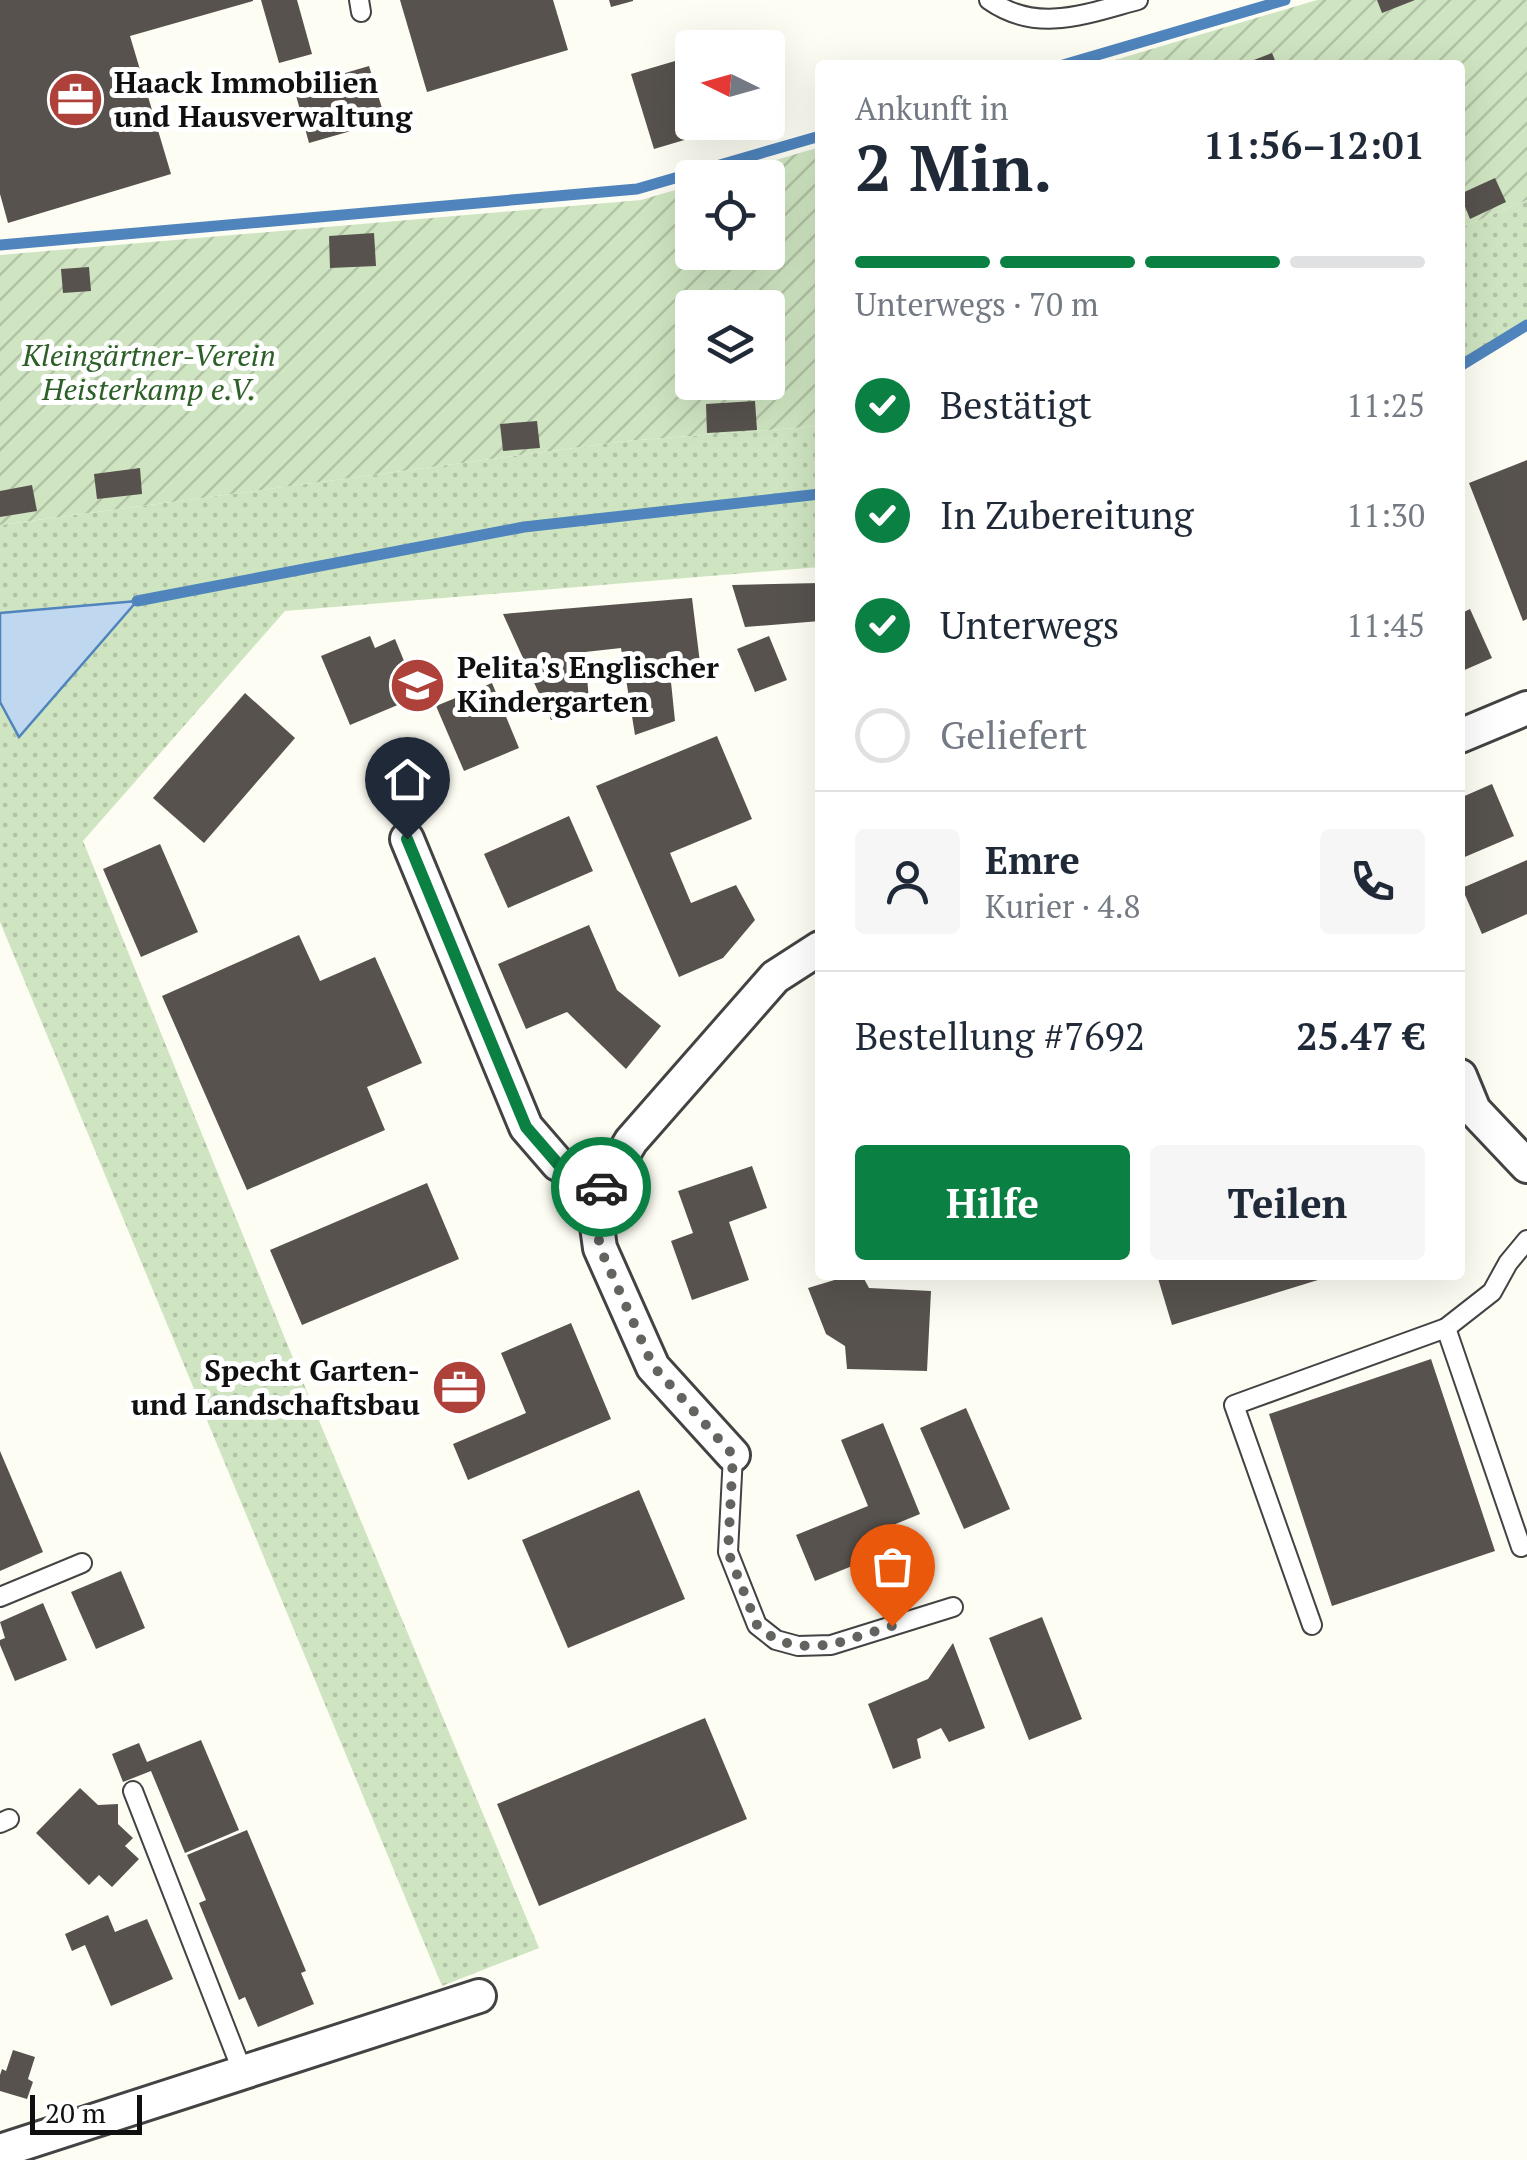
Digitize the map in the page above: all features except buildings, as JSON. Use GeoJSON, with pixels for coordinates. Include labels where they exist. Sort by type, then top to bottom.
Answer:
{"type":"FeatureCollection","features":[{"type":"Feature","properties":{"kind":"street"},"geometry":{"type":"LineString","coordinates":[[1465,734],[1527,708]]}},
{"type":"Feature","properties":{"kind":"street"},"geometry":{"type":"LineString","coordinates":[[407,839],[526,1127],[558,1164],[603,1188]]}},
{"type":"Feature","properties":{"kind":"street"},"geometry":{"type":"LineString","coordinates":[[733,1455],[653,1366],[600,1248],[596,1219],[603,1188],[631,1141],[775,978],[815,951]]}},
{"type":"Feature","properties":{"kind":"street"},"geometry":{"type":"LineString","coordinates":[[1465,1088],[1474,1110],[1527,1166]]}},
{"type":"Feature","properties":{"kind":"street"},"geometry":{"type":"LineString","coordinates":[[0,2151],[479,1996]]}},
{"type":"Feature","properties":{"kind":"lane"},"geometry":{"type":"LineString","coordinates":[[989,0],[1006,12],[1029,19],[1063,20],[1138,0]]}},
{"type":"Feature","properties":{"kind":"lane"},"geometry":{"type":"LineString","coordinates":[[1312,1626],[1234,1405],[1446,1328],[1492,1292],[1527,1240]]}},
{"type":"Feature","properties":{"kind":"lane"},"geometry":{"type":"LineString","coordinates":[[1446,1328],[1522,1547]]}},
{"type":"Feature","properties":{"kind":"lane"},"geometry":{"type":"LineString","coordinates":[[733,1455],[728,1552],[757,1625],[776,1640],[798,1646],[831,1645],[952,1607]]}},
{"type":"Feature","properties":{"kind":"lane"},"geometry":{"type":"LineString","coordinates":[[0,1597],[82,1563]]}},
{"type":"Feature","properties":{"kind":"lane"},"geometry":{"type":"LineString","coordinates":[[133,1792],[243,2073]]}},
{"type":"Feature","properties":{"kind":"green space"},"geometry":{"type":"Polygon","coordinates":[[[1317,0],[1527,0],[1527,200],[1465,226],[1465,60],[1115,60],[1317,0]]]}},
{"type":"Feature","properties":{"kind":"green space","name":"Kleingärtner-Verein Heisterkamp e.V."},"geometry":{"type":"Polygon","coordinates":[[[815,148],[815,426],[626,441],[0,525],[0,255],[641,200],[675,190],[675,270],[785,270],[785,160],[775,160],[815,148]]]}},
{"type":"Feature","properties":{"kind":"green space"},"geometry":{"type":"Polygon","coordinates":[[[1527,200],[1527,323],[1465,363],[1465,226],[1527,200]]]}},
{"type":"Feature","properties":{"kind":"green space"},"geometry":{"type":"Polygon","coordinates":[[[815,426],[815,567],[285,611],[83,841],[539,1948],[442,1986],[0,922],[0,525],[626,441],[815,426]]]}},
{"type":"Feature","properties":{"kind":"water"},"geometry":{"type":"Polygon","coordinates":[[[137,601],[19,737],[0,702],[0,613],[137,601]]]}},
{"type":"Feature","properties":{"kind":"waterway"},"geometry":{"type":"LineString","coordinates":[[1080,60],[1285,0]]}},
{"type":"Feature","properties":{"kind":"waterway"},"geometry":{"type":"LineString","coordinates":[[0,245],[637,189],[815,137]]}},
{"type":"Feature","properties":{"kind":"waterway"},"geometry":{"type":"LineString","coordinates":[[1465,363],[1527,325]]}},
{"type":"Feature","properties":{"kind":"waterway"},"geometry":{"type":"LineString","coordinates":[[137,601],[524,527],[815,495]]}},
{"type":"Feature","properties":{"kind":"way so far"},"geometry":{"type":"LineString","coordinates":[[601,1187],[596,1219],[600,1248],[653,1366],[733,1455],[728,1552],[757,1625],[776,1640],[798,1646],[831,1645],[892,1626]]}},
{"type":"Feature","properties":{"kind":"place","name":"Haack Immobilien und Hausverwaltung"},"geometry":{"type":"Point","coordinates":[75,100]}},
{"type":"Feature","properties":{"kind":"place","name":"Pelita's Englischer Kindergarten"},"geometry":{"type":"Point","coordinates":[418,685]}},
{"type":"Feature","properties":{"kind":"place","name":"Specht Garten- und Landschaftsbau"},"geometry":{"type":"Point","coordinates":[459,1388]}},
{"type":"Feature","properties":{"kind":"route"},"geometry":{"type":"LineString","coordinates":[[407,839],[526,1127],[558,1164],[601,1187]]}}]}
